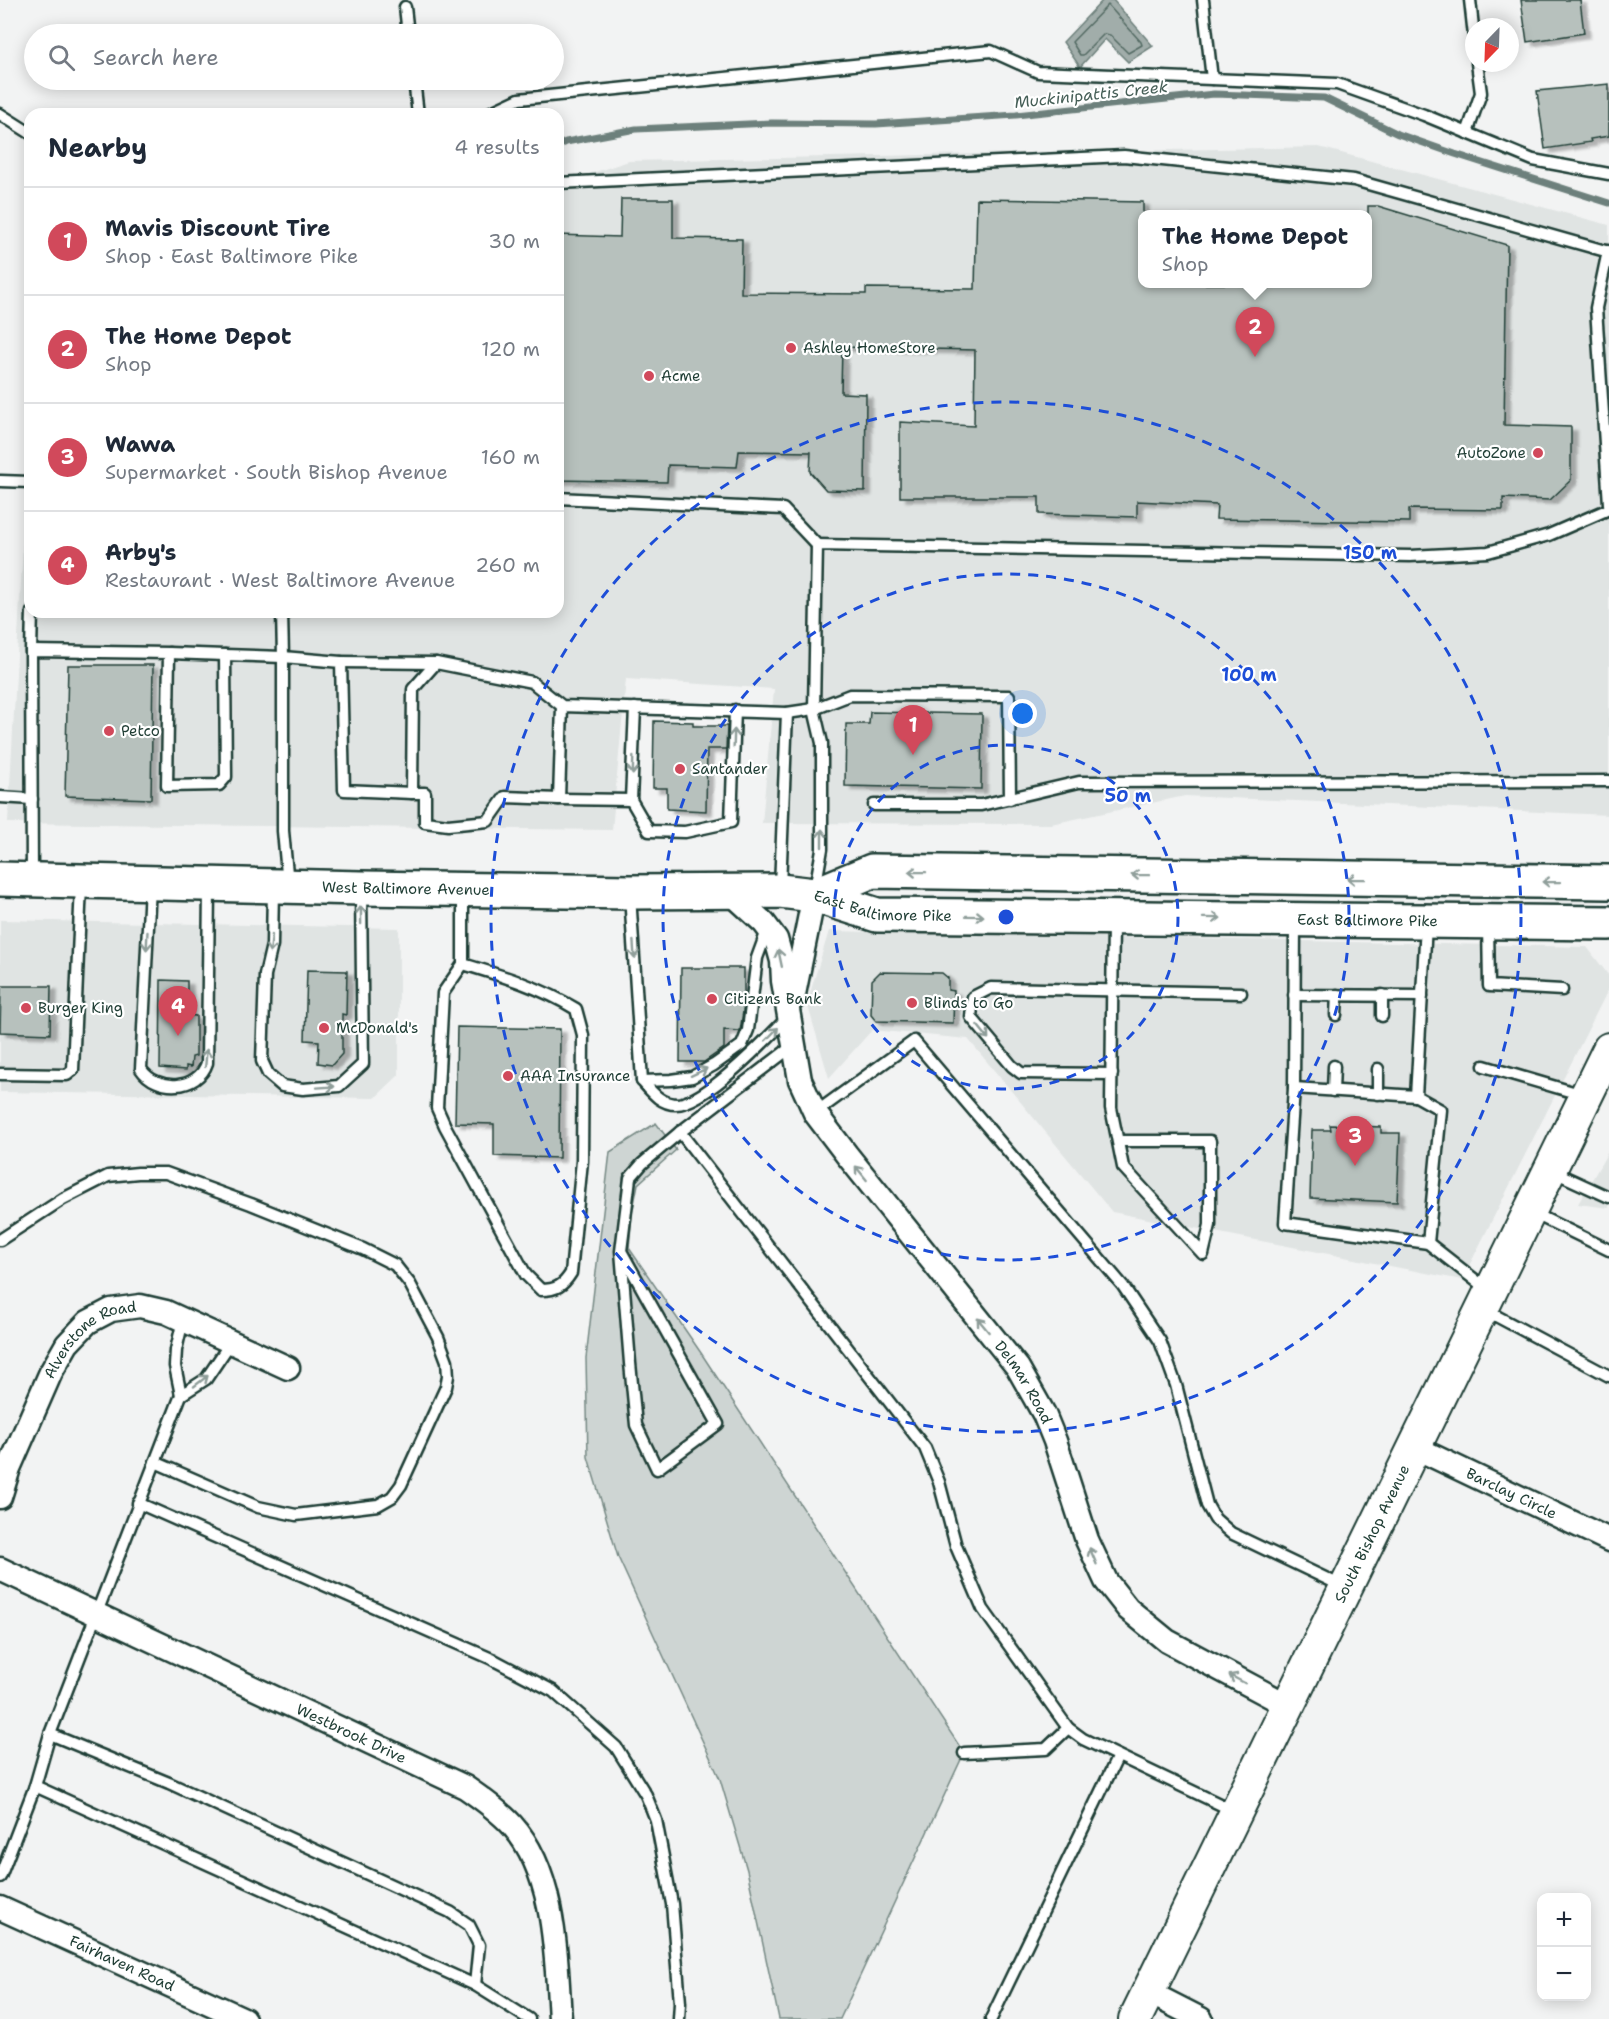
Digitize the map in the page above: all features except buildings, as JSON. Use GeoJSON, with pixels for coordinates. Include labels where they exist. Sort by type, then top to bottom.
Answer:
{"type":"FeatureCollection","features":[{"type":"Feature","properties":{"kind":"main road","name":"East Baltimore Pike"},"geometry":{"type":"LineString","coordinates":[[814,896],[872,872],[1609,882]]}},
{"type":"Feature","properties":{"kind":"main road"},"geometry":{"type":"LineString","coordinates":[[1174,918],[1175,876]]}},
{"type":"Feature","properties":{"kind":"main road","name":"West Baltimore Avenue"},"geometry":{"type":"LineString","coordinates":[[0,879],[463,890],[780,891],[814,896]]}},
{"type":"Feature","properties":{"kind":"main road","name":"East Baltimore Pike"},"geometry":{"type":"LineString","coordinates":[[814,896],[877,915],[1609,923]]}},
{"type":"Feature","properties":{"kind":"main road","name":"South Bishop Avenue"},"geometry":{"type":"LineString","coordinates":[[1142,2005],[1609,1049]]}},
{"type":"Feature","properties":{"kind":"street","name":"Delmar Road"},"geometry":{"type":"LineString","coordinates":[[729,891],[768,928],[776,939],[782,961],[783,981],[800,1080],[815,1113],[1018,1368],[1044,1414],[1055,1441],[1096,1563],[1116,1595],[1140,1621],[1167,1641],[1289,1706]]}},
{"type":"Feature","properties":{"kind":"street","name":"Delmar Road"},"geometry":{"type":"LineString","coordinates":[[790,1016],[814,896]]}},
{"type":"Feature","properties":{"kind":"street","name":"Alverstone Road"},"geometry":{"type":"LineString","coordinates":[[0,1497],[5,1466],[67,1344],[88,1322],[111,1310],[140,1306],[166,1312],[288,1368]]}},
{"type":"Feature","properties":{"kind":"street","name":"Barclay Circle"},"geometry":{"type":"LineString","coordinates":[[1414,1447],[1609,1540]]}},
{"type":"Feature","properties":{"kind":"street","name":"Westbrook Drive"},"geometry":{"type":"LineString","coordinates":[[0,1569],[465,1787],[487,1803],[512,1825],[538,1870],[555,1939],[560,2019]]}},
{"type":"Feature","properties":{"kind":"street","name":"Fairhaven Road"},"geometry":{"type":"LineString","coordinates":[[0,1908],[244,2019]]}},
{"type":"Feature","properties":{"kind":"street"},"geometry":{"type":"LineString","coordinates":[[1142,2005],[1201,2019]]}},
{"type":"Feature","properties":{"kind":"lane"},"geometry":{"type":"LineString","coordinates":[[1203,0],[1212,80]]}},
{"type":"Feature","properties":{"kind":"lane"},"geometry":{"type":"LineString","coordinates":[[1470,0],[1472,18]]}},
{"type":"Feature","properties":{"kind":"lane"},"geometry":{"type":"LineString","coordinates":[[405,7],[407,24]]}},
{"type":"Feature","properties":{"kind":"lane"},"geometry":{"type":"LineString","coordinates":[[500,108],[519,99],[991,51],[1038,72],[1337,84],[1467,132],[1533,160],[1609,174]]}},
{"type":"Feature","properties":{"kind":"lane"},"geometry":{"type":"LineString","coordinates":[[1467,132],[1481,93],[1478,72]]}},
{"type":"Feature","properties":{"kind":"lane"},"geometry":{"type":"LineString","coordinates":[[415,90],[417,108]]}},
{"type":"Feature","properties":{"kind":"lane"},"geometry":{"type":"LineString","coordinates":[[0,114],[24,129]]}},
{"type":"Feature","properties":{"kind":"lane"},"geometry":{"type":"LineString","coordinates":[[564,183],[1124,156],[1354,180],[1609,251],[1596,308],[1607,430],[1609,507],[1549,535],[1488,552],[1410,556],[817,544],[783,509],[564,498]]}},
{"type":"Feature","properties":{"kind":"lane"},"geometry":{"type":"LineString","coordinates":[[0,481],[24,482]]}},
{"type":"Feature","properties":{"kind":"lane"},"geometry":{"type":"LineString","coordinates":[[814,896],[821,861],[822,825],[822,742],[814,709],[817,544]]}},
{"type":"Feature","properties":{"kind":"lane"},"geometry":{"type":"LineString","coordinates":[[32,618],[32,879]]}},
{"type":"Feature","properties":{"kind":"lane"},"geometry":{"type":"LineString","coordinates":[[282,618],[281,886],[266,975],[262,1061],[268,1074],[282,1086],[303,1089],[339,1086],[363,1064],[361,888]]}},
{"type":"Feature","properties":{"kind":"lane"},"geometry":{"type":"LineString","coordinates":[[31,651],[169,652],[341,662],[436,663],[532,682],[562,706],[787,713],[814,709],[850,695],[1010,696],[1010,799]]}},
{"type":"Feature","properties":{"kind":"lane"},"geometry":{"type":"LineString","coordinates":[[169,652],[167,786],[219,785],[226,777],[225,655]]}},
{"type":"Feature","properties":{"kind":"lane"},"geometry":{"type":"LineString","coordinates":[[341,662],[344,790],[425,793],[425,822],[448,825],[489,821],[505,797],[631,800]]}},
{"type":"Feature","properties":{"kind":"lane"},"geometry":{"type":"LineString","coordinates":[[412,793],[413,689],[436,663]]}},
{"type":"Feature","properties":{"kind":"lane"},"geometry":{"type":"LineString","coordinates":[[559,799],[562,706]]}},
{"type":"Feature","properties":{"kind":"lane"},"geometry":{"type":"LineString","coordinates":[[635,708],[631,800],[649,831],[685,832],[731,822],[735,710]]}},
{"type":"Feature","properties":{"kind":"lane"},"geometry":{"type":"LineString","coordinates":[[780,891],[787,713]]}},
{"type":"Feature","properties":{"kind":"lane"},"geometry":{"type":"LineString","coordinates":[[874,805],[981,805],[1079,782],[1609,781]]}},
{"type":"Feature","properties":{"kind":"lane"},"geometry":{"type":"LineString","coordinates":[[0,797],[32,799]]}},
{"type":"Feature","properties":{"kind":"lane"},"geometry":{"type":"LineString","coordinates":[[0,1074],[67,1075],[73,1070],[81,881]]}},
{"type":"Feature","properties":{"kind":"lane"},"geometry":{"type":"LineString","coordinates":[[150,882],[141,1069],[147,1078],[161,1083],[183,1084],[204,1074],[207,1063],[209,884]]}},
{"type":"Feature","properties":{"kind":"lane"},"geometry":{"type":"LineString","coordinates":[[463,890],[463,964],[443,993],[437,1108],[526,1275],[541,1290],[554,1290],[565,1282],[571,1273],[582,1161],[583,1035],[576,1009],[552,994],[513,978],[463,964]]}},
{"type":"Feature","properties":{"kind":"lane"},"geometry":{"type":"LineString","coordinates":[[630,892],[642,1081],[656,1098],[675,1104],[693,1100],[762,1044],[790,1016]]}},
{"type":"Feature","properties":{"kind":"lane"},"geometry":{"type":"LineString","coordinates":[[1113,917],[1111,1108],[1123,1167],[1203,1254],[1210,1224],[1210,1141],[1118,1142]]}},
{"type":"Feature","properties":{"kind":"lane"},"geometry":{"type":"LineString","coordinates":[[1295,919],[1294,1088],[1285,1223],[1428,1243],[1487,1300],[1609,1376]]}},
{"type":"Feature","properties":{"kind":"lane"},"geometry":{"type":"LineString","coordinates":[[1416,1096],[1426,921]]}},
{"type":"Feature","properties":{"kind":"lane"},"geometry":{"type":"LineString","coordinates":[[1488,921],[1489,986],[1562,990]]}},
{"type":"Feature","properties":{"kind":"lane"},"geometry":{"type":"LineString","coordinates":[[642,1081],[692,1077],[742,1045],[748,1030],[757,958],[768,928]]}},
{"type":"Feature","properties":{"kind":"lane"},"geometry":{"type":"LineString","coordinates":[[1112,1074],[1021,1073],[1012,1066],[971,1017],[973,997],[991,988],[1241,993]]}},
{"type":"Feature","properties":{"kind":"lane"},"geometry":{"type":"LineString","coordinates":[[1294,995],[1422,996]]}},
{"type":"Feature","properties":{"kind":"lane"},"geometry":{"type":"LineString","coordinates":[[1336,1015],[1337,995]]}},
{"type":"Feature","properties":{"kind":"lane"},"geometry":{"type":"LineString","coordinates":[[1382,995],[1382,1016]]}},
{"type":"Feature","properties":{"kind":"lane"},"geometry":{"type":"LineString","coordinates":[[815,1113],[914,1041],[1123,1286],[1160,1341],[1176,1385],[1208,1505],[1215,1519],[1231,1533],[1346,1588]]}},
{"type":"Feature","properties":{"kind":"lane"},"geometry":{"type":"LineString","coordinates":[[621,1251],[718,1424],[657,1469],[636,1425],[621,1251],[630,1178],[642,1164],[680,1132],[794,1045]]}},
{"type":"Feature","properties":{"kind":"lane"},"geometry":{"type":"LineString","coordinates":[[1333,1091],[1334,1066]]}},
{"type":"Feature","properties":{"kind":"lane"},"geometry":{"type":"LineString","coordinates":[[1484,1066],[1586,1096]]}},
{"type":"Feature","properties":{"kind":"lane"},"geometry":{"type":"LineString","coordinates":[[1378,1069],[1378,1094]]}},
{"type":"Feature","properties":{"kind":"lane"},"geometry":{"type":"LineString","coordinates":[[1294,1088],[1416,1096],[1441,1110],[1428,1243]]}},
{"type":"Feature","properties":{"kind":"lane"},"geometry":{"type":"LineString","coordinates":[[680,1132],[925,1448],[939,1482],[956,1546],[983,1609],[1068,1728],[1083,1739],[1237,1812]]}},
{"type":"Feature","properties":{"kind":"lane"},"geometry":{"type":"LineString","coordinates":[[1550,1171],[1609,1197]]}},
{"type":"Feature","properties":{"kind":"lane"},"geometry":{"type":"LineString","coordinates":[[0,1240],[63,1199],[108,1176],[166,1173],[363,1249],[395,1265],[410,1284],[438,1337],[447,1361],[448,1376],[446,1387],[401,1485],[392,1497],[378,1505],[296,1515],[258,1507],[154,1462]]}},
{"type":"Feature","properties":{"kind":"lane"},"geometry":{"type":"LineString","coordinates":[[1530,1211],[1609,1250]]}},
{"type":"Feature","properties":{"kind":"lane"},"geometry":{"type":"LineString","coordinates":[[0,1877],[35,1786],[50,1734],[181,1395],[175,1366],[183,1320]]}},
{"type":"Feature","properties":{"kind":"lane"},"geometry":{"type":"LineString","coordinates":[[181,1395],[206,1379],[231,1342]]}},
{"type":"Feature","properties":{"kind":"lane"},"geometry":{"type":"LineString","coordinates":[[138,1503],[513,1670],[553,1691],[616,1747],[646,1795],[656,1820],[672,1904],[680,2003],[679,2019]]}},
{"type":"Feature","properties":{"kind":"lane"},"geometry":{"type":"LineString","coordinates":[[964,1753],[1046,1749],[1068,1728]]}},
{"type":"Feature","properties":{"kind":"lane"},"geometry":{"type":"LineString","coordinates":[[50,1734],[169,1783],[450,1912],[469,1925],[478,1945],[475,1985]]}},
{"type":"Feature","properties":{"kind":"lane"},"geometry":{"type":"LineString","coordinates":[[991,2019],[1118,1756]]}},
{"type":"Feature","properties":{"kind":"lane"},"geometry":{"type":"LineString","coordinates":[[35,1786],[475,1985],[529,2019]]}},
{"type":"Feature","properties":{"kind":"shaded area"},"geometry":{"type":"Polygon","coordinates":[[[1319,147],[1609,225],[1609,815],[1185,796],[1051,824],[762,823],[774,689],[626,679],[612,830],[8,823],[24,526],[24,618],[564,618],[564,182],[629,161],[1319,147]]]}},
{"type":"Feature","properties":{"kind":"shaded area"},"geometry":{"type":"Polygon","coordinates":[[[0,920],[399,928],[399,1075],[375,1098],[0,1092],[0,920]]]}},
{"type":"Feature","properties":{"kind":"shaded area"},"geometry":{"type":"Polygon","coordinates":[[[829,931],[1587,947],[1609,976],[1609,988],[1462,1280],[1112,1212],[968,1039],[872,1030],[829,1078],[807,1003],[829,931]]]}},
{"type":"Feature","properties":{"kind":"shaded area"},"geometry":{"type":"Polygon","coordinates":[[[656,1123],[676,1150],[638,1184],[629,1248],[701,1353],[964,1753],[840,2019],[779,2019],[747,1870],[720,1779],[618,1557],[588,1457],[586,1358],[610,1152],[656,1123]]]}},
{"type":"Feature","properties":{"kind":"shaded area"},"geometry":{"type":"Polygon","coordinates":[[[1609,1150],[1609,1208],[1578,1204],[1609,1150]]]}},
{"type":"Feature","properties":{"kind":"water"},"geometry":{"type":"Polygon","coordinates":[[[1103,0],[1113,0],[1153,46],[1128,62],[1105,39],[1080,67],[1063,42],[1103,0]]]}},
{"type":"Feature","properties":{"kind":"waterway","name":"Muckinipattis Creek"},"geometry":{"type":"LineString","coordinates":[[564,143],[636,129],[772,123],[876,124],[1016,115],[1214,94],[1324,98],[1398,134],[1609,203]]}},
{"type":"Feature","properties":{"kind":"place","name":"Ashley HomeStore"},"geometry":{"type":"Point","coordinates":[791,348]}},
{"type":"Feature","properties":{"kind":"place","name":"The Home Depot"},"geometry":{"type":"Point","coordinates":[1255,357]}},
{"type":"Feature","properties":{"kind":"place","name":"Acme"},"geometry":{"type":"Point","coordinates":[649,376]}},
{"type":"Feature","properties":{"kind":"place","name":"AutoZone"},"geometry":{"type":"Point","coordinates":[1538,453]}},
{"type":"Feature","properties":{"kind":"place","name":"Petco"},"geometry":{"type":"Point","coordinates":[109,731]}},
{"type":"Feature","properties":{"kind":"place","name":"Mavis Discount Tire"},"geometry":{"type":"Point","coordinates":[913,755]}},
{"type":"Feature","properties":{"kind":"place","name":"Santander"},"geometry":{"type":"Point","coordinates":[680,769]}},
{"type":"Feature","properties":{"kind":"place","name":"Citizens Bank"},"geometry":{"type":"Point","coordinates":[712,999]}},
{"type":"Feature","properties":{"kind":"place","name":"Blinds to Go"},"geometry":{"type":"Point","coordinates":[912,1003]}},
{"type":"Feature","properties":{"kind":"place","name":"Burger King"},"geometry":{"type":"Point","coordinates":[26,1008]}},
{"type":"Feature","properties":{"kind":"place","name":"McDonald's"},"geometry":{"type":"Point","coordinates":[324,1028]}},
{"type":"Feature","properties":{"kind":"place","name":"Arby's"},"geometry":{"type":"Point","coordinates":[178,1036]}},
{"type":"Feature","properties":{"kind":"place","name":"AAA Insurance"},"geometry":{"type":"Point","coordinates":[508,1076]}},
{"type":"Feature","properties":{"kind":"place","name":"Wawa"},"geometry":{"type":"Point","coordinates":[1355,1166]}}]}
